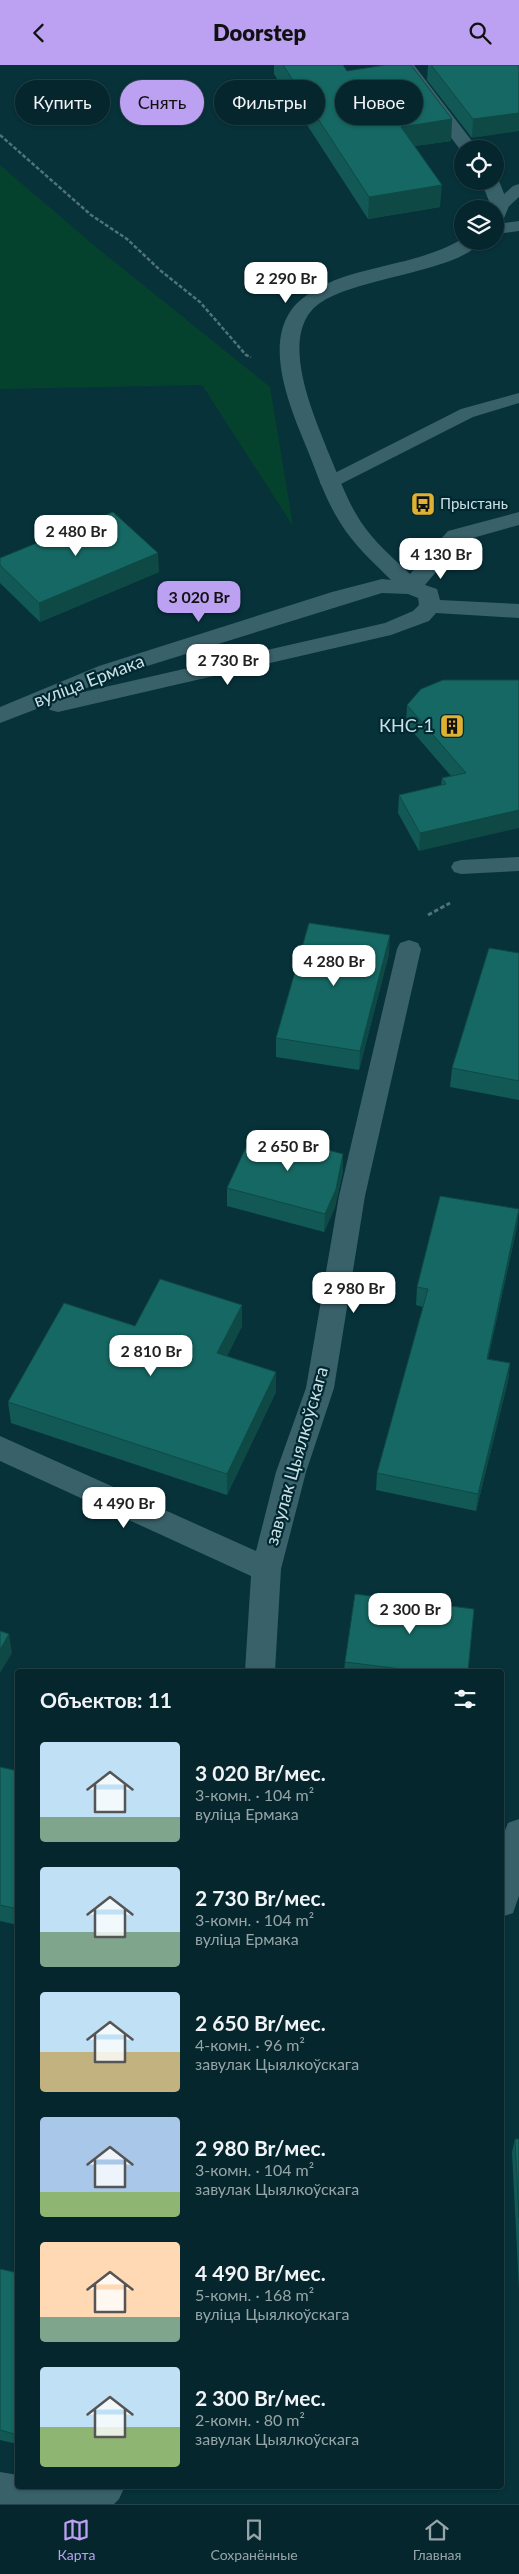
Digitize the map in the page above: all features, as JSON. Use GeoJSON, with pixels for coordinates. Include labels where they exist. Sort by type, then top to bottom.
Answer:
{"type":"FeatureCollection","features":[{"type":"Feature","properties":{"kind":"street"},"geometry":{"type":"LineString","coordinates":[[405,65],[461,140]]}},
{"type":"Feature","properties":{"kind":"street"},"geometry":{"type":"LineString","coordinates":[[456,250],[436,261],[356,279],[311,300],[295,320],[290,349],[291,378],[303,417],[329,483],[357,532],[411,587],[429,594],[430,606],[519,611]]}},
{"type":"Feature","properties":{"kind":"street"},"geometry":{"type":"LineString","coordinates":[[411,587],[455,536],[519,518]]}},
{"type":"Feature","properties":{"kind":"street","name":"вуліца Ермака"},"geometry":{"type":"LineString","coordinates":[[0,716],[107,671],[340,597],[382,586],[411,587]]}},
{"type":"Feature","properties":{"kind":"street","name":"вуліца Ермака"},"geometry":{"type":"LineString","coordinates":[[0,716],[120,693],[390,628],[421,616],[430,606]]}},
{"type":"Feature","properties":{"kind":"street","name":"завулак Цыялкоўскага"},"geometry":{"type":"LineString","coordinates":[[260,1669],[266,1569],[291,1473],[320,1388],[352,1196],[409,949]]}},
{"type":"Feature","properties":{"kind":"street"},"geometry":{"type":"LineString","coordinates":[[0,1448],[266,1569]]}},
{"type":"Feature","properties":{"kind":"street"},"geometry":{"type":"LineString","coordinates":[[504,1891],[519,1834]]}},
{"type":"Feature","properties":{"kind":"street"},"geometry":{"type":"LineString","coordinates":[[85,2504],[88,2489]]}},
{"type":"Feature","properties":{"kind":"street"},"geometry":{"type":"LineString","coordinates":[[85,2504],[102,2489]]}},
{"type":"Feature","properties":{"kind":"street"},"geometry":{"type":"LineString","coordinates":[[0,2491],[77,2504]]}},
{"type":"Feature","properties":{"kind":"lane"},"geometry":{"type":"LineString","coordinates":[[504,205],[519,189]]}},
{"type":"Feature","properties":{"kind":"lane"},"geometry":{"type":"LineString","coordinates":[[504,228],[519,226]]}},
{"type":"Feature","properties":{"kind":"lane"},"geometry":{"type":"LineString","coordinates":[[329,483],[467,413],[519,397]]}},
{"type":"Feature","properties":{"kind":"lane"},"geometry":{"type":"LineString","coordinates":[[461,867],[519,864]]}},
{"type":"Feature","properties":{"kind":"path"},"geometry":{"type":"LineString","coordinates":[[0,135],[91,215],[127,239],[161,271],[200,302],[246,355],[291,378]]}},
{"type":"Feature","properties":{"kind":"path"},"geometry":{"type":"LineString","coordinates":[[409,949],[428,915],[455,900]]}},
{"type":"Feature","properties":{"kind":"green space"},"geometry":{"type":"Polygon","coordinates":[[[0,165],[96,247],[270,387],[293,526],[202,385],[0,389],[0,165]]]}},
{"type":"Feature","properties":{"kind":"building"},"geometry":{"type":"Polygon","coordinates":[[[283,65],[343,65],[347,71],[385,65],[411,65],[422,80],[335,80],[335,125],[414,125],[401,127],[442,185],[369,197],[322,125],[325,125],[325,80],[293,80],[283,65]]]}},
{"type":"Feature","properties":{"kind":"building"},"geometry":{"type":"Polygon","coordinates":[[[431,65],[519,65],[519,113],[473,119],[431,65]]]}},
{"type":"Feature","properties":{"kind":"building"},"geometry":{"type":"Polygon","coordinates":[[[423,81],[452,119],[423,124],[423,81]]]}},
{"type":"Feature","properties":{"kind":"building"},"geometry":{"type":"Polygon","coordinates":[[[113,512],[158,553],[39,603],[0,565],[0,558],[113,512]]]}},
{"type":"Feature","properties":{"kind":"building"},"geometry":{"type":"Polygon","coordinates":[[[443,680],[519,680],[519,810],[420,833],[399,795],[446,784],[442,778],[466,773],[407,705],[421,689],[443,680]]]}},
{"type":"Feature","properties":{"kind":"building"},"geometry":{"type":"Polygon","coordinates":[[[309,923],[390,935],[360,1051],[276,1038],[309,923]]]}},
{"type":"Feature","properties":{"kind":"building"},"geometry":{"type":"Polygon","coordinates":[[[489,948],[519,953],[519,1081],[452,1068],[489,948]]]}},
{"type":"Feature","properties":{"kind":"building"},"geometry":{"type":"Polygon","coordinates":[[[254,1130],[343,1154],[336,1189],[325,1214],[227,1188],[254,1130]]]}},
{"type":"Feature","properties":{"kind":"building"},"geometry":{"type":"Polygon","coordinates":[[[440,1196],[519,1209],[487,1359],[510,1363],[478,1494],[377,1473],[428,1289],[417,1287],[440,1196]]]}},
{"type":"Feature","properties":{"kind":"building"},"geometry":{"type":"Polygon","coordinates":[[[160,1279],[242,1305],[217,1353],[276,1372],[227,1474],[8,1402],[64,1303],[135,1326],[160,1279]]]}},
{"type":"Feature","properties":{"kind":"building"},"geometry":{"type":"Polygon","coordinates":[[[355,1594],[474,1609],[468,1669],[401,1669],[345,1662],[355,1594]]]}},
{"type":"Feature","properties":{"kind":"building"},"geometry":{"type":"Polygon","coordinates":[[[0,1631],[9,1634],[0,1650],[0,1631]]]}},
{"type":"Feature","properties":{"kind":"building"},"geometry":{"type":"Polygon","coordinates":[[[0,1767],[15,1770],[15,1908],[0,1905],[0,1767]]]}},
{"type":"Feature","properties":{"kind":"building"},"geometry":{"type":"Polygon","coordinates":[[[515,2139],[519,2139],[519,2218],[515,2139]]]}},
{"type":"Feature","properties":{"kind":"building"},"geometry":{"type":"Polygon","coordinates":[[[0,2269],[15,2272],[15,2434],[0,2430],[0,2269]]]}},
{"type":"Feature","properties":{"kind":"place","name":"Прыстань"},"geometry":{"type":"Point","coordinates":[423,504]}},
{"type":"Feature","properties":{"kind":"place","name":"КНС-1"},"geometry":{"type":"Point","coordinates":[452,726]}}]}
